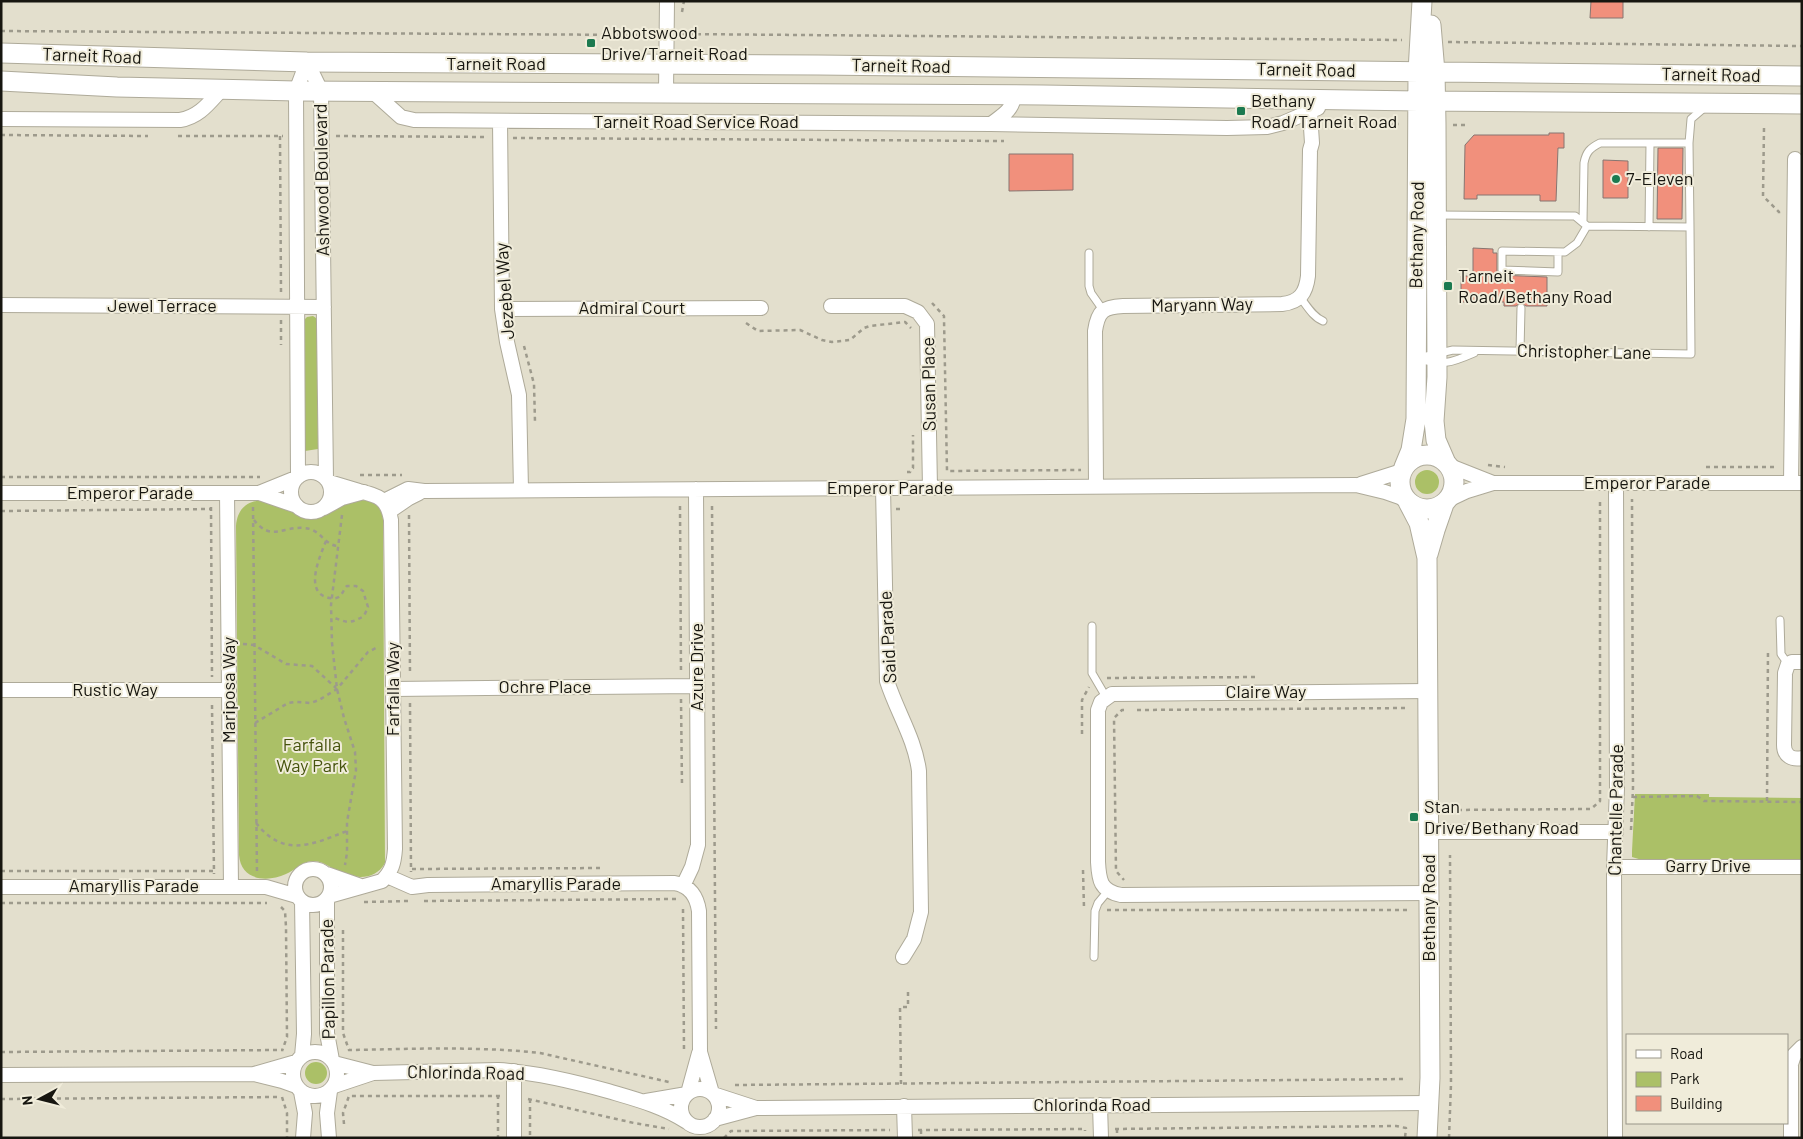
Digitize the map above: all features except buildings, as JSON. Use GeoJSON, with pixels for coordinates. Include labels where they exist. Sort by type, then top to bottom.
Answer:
{"type":"FeatureCollection","features":[{"type":"Feature","properties":{"kind":"main road","name":"Bethany Road"},"geometry":{"type":"LineString","coordinates":[[1403,469],[1411,450],[1414,431],[1415,359],[1426,220],[1426,72],[1422,1]]}},
{"type":"Feature","properties":{"kind":"main road","name":"Bethany Road"},"geometry":{"type":"LineString","coordinates":[[1426,72],[1431,41],[1431,1]]}},
{"type":"Feature","properties":{"kind":"main road","name":"Tarneit Road"},"geometry":{"type":"LineString","coordinates":[[1,53],[307,62],[818,65],[1802,76]]}},
{"type":"Feature","properties":{"kind":"main road"},"geometry":{"type":"LineString","coordinates":[[818,65],[876,77],[996,78],[1008,83],[1014,95]]}},
{"type":"Feature","properties":{"kind":"main road","name":"Tarneit Road"},"geometry":{"type":"LineString","coordinates":[[1,81],[107,87],[296,91],[1014,95],[1802,104]]}},
{"type":"Feature","properties":{"kind":"main road","name":"Bethany Road"},"geometry":{"type":"LineString","coordinates":[[1426,220],[1437,358],[1434,431],[1439,450],[1448,465]]}},
{"type":"Feature","properties":{"kind":"main road"},"geometry":{"type":"LineString","coordinates":[[1424,455],[1440,458],[1448,465],[1455,480],[1454,487],[1446,502],[1437,508],[1422,509],[1406,500],[1400,485],[1403,469],[1416,457],[1424,455]]}},
{"type":"Feature","properties":{"kind":"main road","name":"Bethany Road"},"geometry":{"type":"LineString","coordinates":[[1406,500],[1419,523],[1428,558]]}},
{"type":"Feature","properties":{"kind":"main road","name":"Bethany Road"},"geometry":{"type":"LineString","coordinates":[[1427,1138],[1429,1102],[1428,558],[1434,530],[1446,502]]}},
{"type":"Feature","properties":{"kind":"street"},"geometry":{"type":"LineString","coordinates":[[666,92],[667,1]]}},
{"type":"Feature","properties":{"kind":"street","name":"Ashwood Boulevard"},"geometry":{"type":"LineString","coordinates":[[297,478],[296,91],[307,62]]}},
{"type":"Feature","properties":{"kind":"street","name":"Ashwood Boulevard"},"geometry":{"type":"LineString","coordinates":[[307,62],[321,91],[327,481]]}},
{"type":"Feature","properties":{"kind":"street"},"geometry":{"type":"LineString","coordinates":[[1,119],[180,120],[195,116],[221,90]]}},
{"type":"Feature","properties":{"kind":"street","name":"Tarneit Road Service Road"},"geometry":{"type":"LineString","coordinates":[[372,91],[405,119],[991,124]]}},
{"type":"Feature","properties":{"kind":"street"},"geometry":{"type":"LineString","coordinates":[[991,124],[1008,111],[1013,102],[1014,95]]}},
{"type":"Feature","properties":{"kind":"street","name":"Tarneit Road"},"geometry":{"type":"LineString","coordinates":[[991,124],[1227,128],[1267,126],[1310,112],[1334,100]]}},
{"type":"Feature","properties":{"kind":"street"},"geometry":{"type":"LineString","coordinates":[[1300,297],[1304,294],[1308,276],[1310,150],[1312,143],[1310,112]]}},
{"type":"Feature","properties":{"kind":"street"},"geometry":{"type":"LineString","coordinates":[[1294,118],[1304,133],[1310,150]]}},
{"type":"Feature","properties":{"kind":"street","name":"Jezebel Way"},"geometry":{"type":"LineString","coordinates":[[500,121],[502,309],[507,342],[520,395],[520,490]]}},
{"type":"Feature","properties":{"kind":"street"},"geometry":{"type":"LineString","coordinates":[[1795,159],[1792,467],[1796,483]]}},
{"type":"Feature","properties":{"kind":"street","name":"Maryann Way"},"geometry":{"type":"LineString","coordinates":[[1103,310],[1113,306],[1282,304],[1290,303],[1300,297]]}},
{"type":"Feature","properties":{"kind":"street","name":"Jewel Terrace"},"geometry":{"type":"LineString","coordinates":[[1,305],[324,307]]}},
{"type":"Feature","properties":{"kind":"street","name":"Susan Place"},"geometry":{"type":"LineString","coordinates":[[831,306],[905,306],[918,312],[927,324],[930,488]]}},
{"type":"Feature","properties":{"kind":"street","name":"Admiral Court"},"geometry":{"type":"LineString","coordinates":[[502,309],[762,308]]}},
{"type":"Feature","properties":{"kind":"street"},"geometry":{"type":"LineString","coordinates":[[1096,486],[1094,331],[1096,321],[1103,310]]}},
{"type":"Feature","properties":{"kind":"street","name":"Emperor Parade"},"geometry":{"type":"LineString","coordinates":[[1448,465],[1493,483]]}},
{"type":"Feature","properties":{"kind":"street","name":"Emperor Parade"},"geometry":{"type":"LineString","coordinates":[[1356,485],[1376,480],[1403,469]]}},
{"type":"Feature","properties":{"kind":"street"},"geometry":{"type":"LineString","coordinates":[[365,492],[342,498],[319,511],[307,512],[293,502],[291,490],[297,478],[309,472],[315,472],[327,481],[376,495],[387,506]]}},
{"type":"Feature","properties":{"kind":"street","name":"Emperor Parade"},"geometry":{"type":"LineString","coordinates":[[256,493],[297,478]]}},
{"type":"Feature","properties":{"kind":"street"},"geometry":{"type":"LineString","coordinates":[[324,508],[328,504],[331,494],[327,481]]}},
{"type":"Feature","properties":{"kind":"street","name":"Chantelle Parade"},"geometry":{"type":"LineString","coordinates":[[1615,1138],[1614,867],[1618,788],[1616,482]]}},
{"type":"Feature","properties":{"kind":"street","name":"Emperor Parade"},"geometry":{"type":"LineString","coordinates":[[1446,502],[1467,491],[1493,483],[1796,483]]}},
{"type":"Feature","properties":{"kind":"street","name":"Emperor Parade"},"geometry":{"type":"LineString","coordinates":[[387,506],[424,491],[1096,486],[1356,485],[1385,492],[1406,500]]}},
{"type":"Feature","properties":{"kind":"street","name":"Said Parade"},"geometry":{"type":"LineString","coordinates":[[884,488],[887,681],[917,753],[919,771],[921,912],[914,940],[902,957]]}},
{"type":"Feature","properties":{"kind":"street","name":"Azure Drive"},"geometry":{"type":"LineString","coordinates":[[686,892],[698,845],[696,489]]}},
{"type":"Feature","properties":{"kind":"street","name":"Emperor Parade"},"geometry":{"type":"LineString","coordinates":[[1,493],[256,493],[297,506]]}},
{"type":"Feature","properties":{"kind":"street","name":"Mariposa Way"},"geometry":{"type":"LineString","coordinates":[[227,493],[231,886]]}},
{"type":"Feature","properties":{"kind":"street","name":"Farfalla Way"},"geometry":{"type":"LineString","coordinates":[[387,506],[392,534],[393,646],[394,840],[390,871]]}},
{"type":"Feature","properties":{"kind":"street"},"geometry":{"type":"LineString","coordinates":[[1795,663],[1785,673],[1784,750],[1789,757],[1802,758]]}},
{"type":"Feature","properties":{"kind":"street","name":"Ochre Place"},"geometry":{"type":"LineString","coordinates":[[393,689],[697,686]]}},
{"type":"Feature","properties":{"kind":"street","name":"Rustic Way"},"geometry":{"type":"LineString","coordinates":[[1,690],[228,690]]}},
{"type":"Feature","properties":{"kind":"street","name":"Claire Way"},"geometry":{"type":"LineString","coordinates":[[1106,697],[1121,693],[1428,690]]}},
{"type":"Feature","properties":{"kind":"street"},"geometry":{"type":"LineString","coordinates":[[1106,697],[1101,702],[1098,710],[1098,852],[1100,882],[1108,890],[1113,893],[1130,895],[1429,893]]}},
{"type":"Feature","properties":{"kind":"street"},"geometry":{"type":"LineString","coordinates":[[1428,832],[1616,832]]}},
{"type":"Feature","properties":{"kind":"street","name":"Garry Drive"},"geometry":{"type":"LineString","coordinates":[[1614,867],[1802,867]]}},
{"type":"Feature","properties":{"kind":"street"},"geometry":{"type":"LineString","coordinates":[[361,886],[316,868],[304,870],[295,885],[300,898],[312,905],[328,897],[376,883],[390,871]]}},
{"type":"Feature","properties":{"kind":"street","name":"Amaryllis Parade"},"geometry":{"type":"LineString","coordinates":[[390,871],[428,885],[674,883],[686,892]]}},
{"type":"Feature","properties":{"kind":"street","name":"Amaryllis Parade"},"geometry":{"type":"LineString","coordinates":[[262,887],[300,874]]}},
{"type":"Feature","properties":{"kind":"street"},"geometry":{"type":"LineString","coordinates":[[327,874],[332,885],[328,897]]}},
{"type":"Feature","properties":{"kind":"street","name":"Amaryllis Parade"},"geometry":{"type":"LineString","coordinates":[[1,887],[262,887],[300,898]]}},
{"type":"Feature","properties":{"kind":"street"},"geometry":{"type":"LineString","coordinates":[[686,892],[698,903],[699,911],[700,1052],[713,1094],[718,1100],[719,1108],[709,1138]]}},
{"type":"Feature","properties":{"kind":"street","name":"Papillon Parade"},"geometry":{"type":"LineString","coordinates":[[328,897],[327,1033],[333,1061]]}},
{"type":"Feature","properties":{"kind":"street","name":"Papillon Parade"},"geometry":{"type":"LineString","coordinates":[[299,1059],[304,1034],[300,898]]}},
{"type":"Feature","properties":{"kind":"street"},"geometry":{"type":"LineString","coordinates":[[1791,1138],[1791,1064],[1794,1055],[1802,1047]]}},
{"type":"Feature","properties":{"kind":"street"},"geometry":{"type":"LineString","coordinates":[[254,1074],[282,1066],[315,1052],[321,1052],[333,1061],[337,1075],[332,1088],[327,1113],[329,1138]]}},
{"type":"Feature","properties":{"kind":"street"},"geometry":{"type":"LineString","coordinates":[[695,1138],[682,1115],[681,1109],[682,1101],[687,1094],[700,1052]]}},
{"type":"Feature","properties":{"kind":"street"},"geometry":{"type":"LineString","coordinates":[[299,1059],[292,1074],[304,1113],[303,1138]]}},
{"type":"Feature","properties":{"kind":"street","name":"Chlorinda Road"},"geometry":{"type":"LineString","coordinates":[[333,1061],[373,1073],[514,1071],[563,1080],[645,1102],[688,1123]]}},
{"type":"Feature","properties":{"kind":"street"},"geometry":{"type":"LineString","coordinates":[[514,1071],[514,1138]]}},
{"type":"Feature","properties":{"kind":"street","name":"Chlorinda Road"},"geometry":{"type":"LineString","coordinates":[[332,1088],[373,1073]]}},
{"type":"Feature","properties":{"kind":"street"},"geometry":{"type":"LineString","coordinates":[[1,1075],[254,1074],[282,1080],[312,1096],[325,1094],[332,1088]]}},
{"type":"Feature","properties":{"kind":"street"},"geometry":{"type":"LineString","coordinates":[[687,1094],[700,1089],[713,1094]]}},
{"type":"Feature","properties":{"kind":"street","name":"Chlorinda Road"},"geometry":{"type":"LineString","coordinates":[[645,1102],[687,1094]]}},
{"type":"Feature","properties":{"kind":"street","name":"Chlorinda Road"},"geometry":{"type":"LineString","coordinates":[[713,1094],[756,1108]]}},
{"type":"Feature","properties":{"kind":"street","name":"Chlorinda Road"},"geometry":{"type":"LineString","coordinates":[[715,1120],[756,1108],[1429,1102]]}},
{"type":"Feature","properties":{"kind":"street"},"geometry":{"type":"LineString","coordinates":[[1100,1105],[1100,1133]]}},
{"type":"Feature","properties":{"kind":"street"},"geometry":{"type":"LineString","coordinates":[[904,1106],[905,1138]]}},
{"type":"Feature","properties":{"kind":"street"},"geometry":{"type":"LineString","coordinates":[[688,1123],[700,1127],[709,1125],[715,1120]]}},
{"type":"Feature","properties":{"kind":"lane"},"geometry":{"type":"LineString","coordinates":[[1426,220],[1575,216],[1585,224],[1690,227],[1689,142],[1691,119],[1709,104]]}},
{"type":"Feature","properties":{"kind":"lane"},"geometry":{"type":"LineString","coordinates":[[1558,252],[1558,272],[1502,270],[1502,251],[1565,252],[1577,243],[1585,224],[1586,154],[1592,147],[1600,143],[1689,142]]}},
{"type":"Feature","properties":{"kind":"lane"},"geometry":{"type":"LineString","coordinates":[[1649,227],[1650,143]]}},
{"type":"Feature","properties":{"kind":"lane","name":"Christopher Lane"},"geometry":{"type":"LineString","coordinates":[[1437,358],[1453,350],[1476,352],[1691,354],[1690,227]]}},
{"type":"Feature","properties":{"kind":"lane"},"geometry":{"type":"LineString","coordinates":[[1090,253],[1089,286],[1091,293],[1103,310]]}},
{"type":"Feature","properties":{"kind":"lane"},"geometry":{"type":"LineString","coordinates":[[1300,297],[1312,313],[1323,321]]}},
{"type":"Feature","properties":{"kind":"lane"},"geometry":{"type":"LineString","coordinates":[[1520,351],[1521,308]]}},
{"type":"Feature","properties":{"kind":"lane","name":"Christopher Lane"},"geometry":{"type":"LineString","coordinates":[[1415,359],[1437,358],[1452,362],[1476,352]]}},
{"type":"Feature","properties":{"kind":"lane"},"geometry":{"type":"LineString","coordinates":[[1780,620],[1781,654],[1795,663]]}},
{"type":"Feature","properties":{"kind":"lane"},"geometry":{"type":"LineString","coordinates":[[1092,626],[1092,673],[1106,697]]}},
{"type":"Feature","properties":{"kind":"lane"},"geometry":{"type":"LineString","coordinates":[[1094,957],[1096,908],[1108,890]]}},
{"type":"Feature","properties":{"kind":"path"},"geometry":{"type":"LineString","coordinates":[[1,31],[629,35],[648,33]]}},
{"type":"Feature","properties":{"kind":"path"},"geometry":{"type":"LineString","coordinates":[[681,34],[1402,40]]}},
{"type":"Feature","properties":{"kind":"path"},"geometry":{"type":"LineString","coordinates":[[1446,42],[1802,46]]}},
{"type":"Feature","properties":{"kind":"path"},"geometry":{"type":"LineString","coordinates":[[1384,120],[1388,124],[1399,124]]}},
{"type":"Feature","properties":{"kind":"path"},"geometry":{"type":"LineString","coordinates":[[1451,125],[1468,125]]}},
{"type":"Feature","properties":{"kind":"path"},"geometry":{"type":"LineString","coordinates":[[1764,128],[1763,196],[1779,212],[1778,222]]}},
{"type":"Feature","properties":{"kind":"path"},"geometry":{"type":"LineString","coordinates":[[280,136],[282,346]]}},
{"type":"Feature","properties":{"kind":"path"},"geometry":{"type":"LineString","coordinates":[[932,303],[944,316],[947,471],[1081,470]]}},
{"type":"Feature","properties":{"kind":"path"},"geometry":{"type":"LineString","coordinates":[[746,323],[758,331],[800,330],[822,340],[832,342],[850,340],[864,328],[878,324],[904,322],[912,330]]}},
{"type":"Feature","properties":{"kind":"path"},"geometry":{"type":"LineString","coordinates":[[901,472],[910,472],[914,468],[913,429]]}},
{"type":"Feature","properties":{"kind":"path"},"geometry":{"type":"LineString","coordinates":[[1485,464],[1512,468]]}},
{"type":"Feature","properties":{"kind":"path"},"geometry":{"type":"LineString","coordinates":[[1697,467],[1792,467]]}},
{"type":"Feature","properties":{"kind":"path"},"geometry":{"type":"LineString","coordinates":[[360,475],[408,476]]}},
{"type":"Feature","properties":{"kind":"path"},"geometry":{"type":"LineString","coordinates":[[1,477],[261,477]]}},
{"type":"Feature","properties":{"kind":"path"},"geometry":{"type":"LineString","coordinates":[[256,493],[253,519],[255,822],[262,887],[258,903]]}},
{"type":"Feature","properties":{"kind":"path"},"geometry":{"type":"LineString","coordinates":[[342,498],[342,523],[332,598],[332,643],[337,689],[356,762],[347,831],[347,853],[342,879]]}},
{"type":"Feature","properties":{"kind":"path"},"geometry":{"type":"LineString","coordinates":[[1631,834],[1633,797],[1632,499]]}},
{"type":"Feature","properties":{"kind":"path"},"geometry":{"type":"LineString","coordinates":[[1450,810],[1591,809],[1600,801],[1600,500]]}},
{"type":"Feature","properties":{"kind":"path"},"geometry":{"type":"LineString","coordinates":[[680,506],[682,791]]}},
{"type":"Feature","properties":{"kind":"path"},"geometry":{"type":"LineString","coordinates":[[1,511],[211,509]]}},
{"type":"Feature","properties":{"kind":"path"},"geometry":{"type":"LineString","coordinates":[[253,519],[266,531],[275,532],[304,528],[319,532],[326,541],[338,546]]}},
{"type":"Feature","properties":{"kind":"path"},"geometry":{"type":"LineString","coordinates":[[326,541],[318,562],[315,578],[317,590],[320,594],[332,598],[340,596],[348,586],[356,586],[364,592],[368,607],[364,616],[352,622],[343,622],[332,617]]}},
{"type":"Feature","properties":{"kind":"path"},"geometry":{"type":"LineString","coordinates":[[212,645],[254,645],[286,664],[312,666],[337,689]]}},
{"type":"Feature","properties":{"kind":"path"},"geometry":{"type":"LineString","coordinates":[[255,723],[288,703],[310,703],[319,700],[337,689],[372,648],[393,646]]}},
{"type":"Feature","properties":{"kind":"path"},"geometry":{"type":"LineString","coordinates":[[1082,740],[1082,700],[1086,691],[1096,681],[1107,677],[1266,677]]}},
{"type":"Feature","properties":{"kind":"path"},"geometry":{"type":"LineString","coordinates":[[1133,880],[1124,880],[1116,871],[1114,718],[1122,710],[1406,708]]}},
{"type":"Feature","properties":{"kind":"path"},"geometry":{"type":"LineString","coordinates":[[1633,797],[1697,796],[1704,800],[1802,802]]}},
{"type":"Feature","properties":{"kind":"path"},"geometry":{"type":"LineString","coordinates":[[255,822],[270,838],[292,846],[315,843],[347,831]]}},
{"type":"Feature","properties":{"kind":"path"},"geometry":{"type":"LineString","coordinates":[[1449,1138],[1451,1091],[1450,855]]}},
{"type":"Feature","properties":{"kind":"path"},"geometry":{"type":"LineString","coordinates":[[411,869],[605,868]]}},
{"type":"Feature","properties":{"kind":"path"},"geometry":{"type":"LineString","coordinates":[[1083,869],[1083,908],[1109,911],[1408,910]]}},
{"type":"Feature","properties":{"kind":"path"},"geometry":{"type":"LineString","coordinates":[[1,871],[214,871]]}},
{"type":"Feature","properties":{"kind":"path"},"geometry":{"type":"LineString","coordinates":[[421,901],[686,892],[684,1059]]}},
{"type":"Feature","properties":{"kind":"path"},"geometry":{"type":"LineString","coordinates":[[362,902],[412,902]]}},
{"type":"Feature","properties":{"kind":"path"},"geometry":{"type":"LineString","coordinates":[[1,903],[271,903]]}},
{"type":"Feature","properties":{"kind":"path"},"geometry":{"type":"LineString","coordinates":[[278,904],[286,911],[287,1037],[282,1050],[282,1066]]}},
{"type":"Feature","properties":{"kind":"path"},"geometry":{"type":"LineString","coordinates":[[343,925],[343,1033],[348,1050],[482,1049],[540,1053],[670,1082]]}},
{"type":"Feature","properties":{"kind":"path"},"geometry":{"type":"LineString","coordinates":[[901,1084],[900,1007],[908,1007],[908,991]]}},
{"type":"Feature","properties":{"kind":"path"},"geometry":{"type":"LineString","coordinates":[[1,1052],[282,1050]]}},
{"type":"Feature","properties":{"kind":"path"},"geometry":{"type":"LineString","coordinates":[[282,1080],[282,1097],[287,1113],[287,1138]]}},
{"type":"Feature","properties":{"kind":"path"},"geometry":{"type":"LineString","coordinates":[[498,1096],[498,1138]]}},
{"type":"Feature","properties":{"kind":"path"},"geometry":{"type":"LineString","coordinates":[[1,1099],[282,1097]]}},
{"type":"Feature","properties":{"kind":"path"},"geometry":{"type":"LineString","coordinates":[[530,1099],[530,1138]]}},
{"type":"Feature","properties":{"kind":"path"},"geometry":{"type":"LineString","coordinates":[[1085,1129],[1100,1133],[1117,1129],[1396,1126],[1406,1128],[1405,1138]]}},
{"type":"Feature","properties":{"kind":"path"},"geometry":{"type":"LineString","coordinates":[[1117,1129],[1117,1138]]}},
{"type":"Feature","properties":{"kind":"path"},"geometry":{"type":"LineString","coordinates":[[921,1130],[921,1138]]}},
{"type":"Feature","properties":{"kind":"green space"},"geometry":{"type":"Polygon","coordinates":[[[313,316],[316,318],[317,325],[318,449],[305,451],[304,320],[307,317],[313,316]]]}},
{"type":"Feature","properties":{"kind":"green space"},"geometry":{"type":"Polygon","coordinates":[[[1427,470],[1436,473],[1439,482],[1436,491],[1427,494],[1418,491],[1415,482],[1418,473],[1427,470]]]}},
{"type":"Feature","properties":{"kind":"green space","name":"Farfalla Way Park"},"geometry":{"type":"Polygon","coordinates":[[[361,500],[376,505],[381,511],[383,519],[385,863],[381,869],[370,876],[357,877],[344,874],[323,863],[313,861],[306,862],[278,877],[263,879],[244,870],[239,855],[236,526],[238,517],[246,505],[259,501],[275,502],[290,508],[306,518],[310,518],[361,500]]]}},
{"type":"Feature","properties":{"kind":"green space"},"geometry":{"type":"Polygon","coordinates":[[[1635,794],[1709,794],[1709,797],[1802,798],[1802,860],[1642,860],[1632,857],[1635,794]]]}},
{"type":"Feature","properties":{"kind":"green space"},"geometry":{"type":"Polygon","coordinates":[[[316,1062],[324,1065],[327,1073],[324,1081],[316,1084],[308,1081],[305,1073],[308,1065],[316,1062]]]}},
{"type":"Feature","properties":{"kind":"place","name":"Abbotswood Drive/Tarneit Road"},"geometry":{"type":"Point","coordinates":[591,43]}},
{"type":"Feature","properties":{"kind":"place","name":"Bethany Road/Tarneit Road"},"geometry":{"type":"Point","coordinates":[1241,111]}},
{"type":"Feature","properties":{"kind":"place","name":"7-Eleven"},"geometry":{"type":"Point","coordinates":[1616,179]}},
{"type":"Feature","properties":{"kind":"place","name":"Tarneit Road/Bethany Road"},"geometry":{"type":"Point","coordinates":[1448,286]}},
{"type":"Feature","properties":{"kind":"place","name":"Stan Drive/Bethany Road"},"geometry":{"type":"Point","coordinates":[1414,817]}}]}
